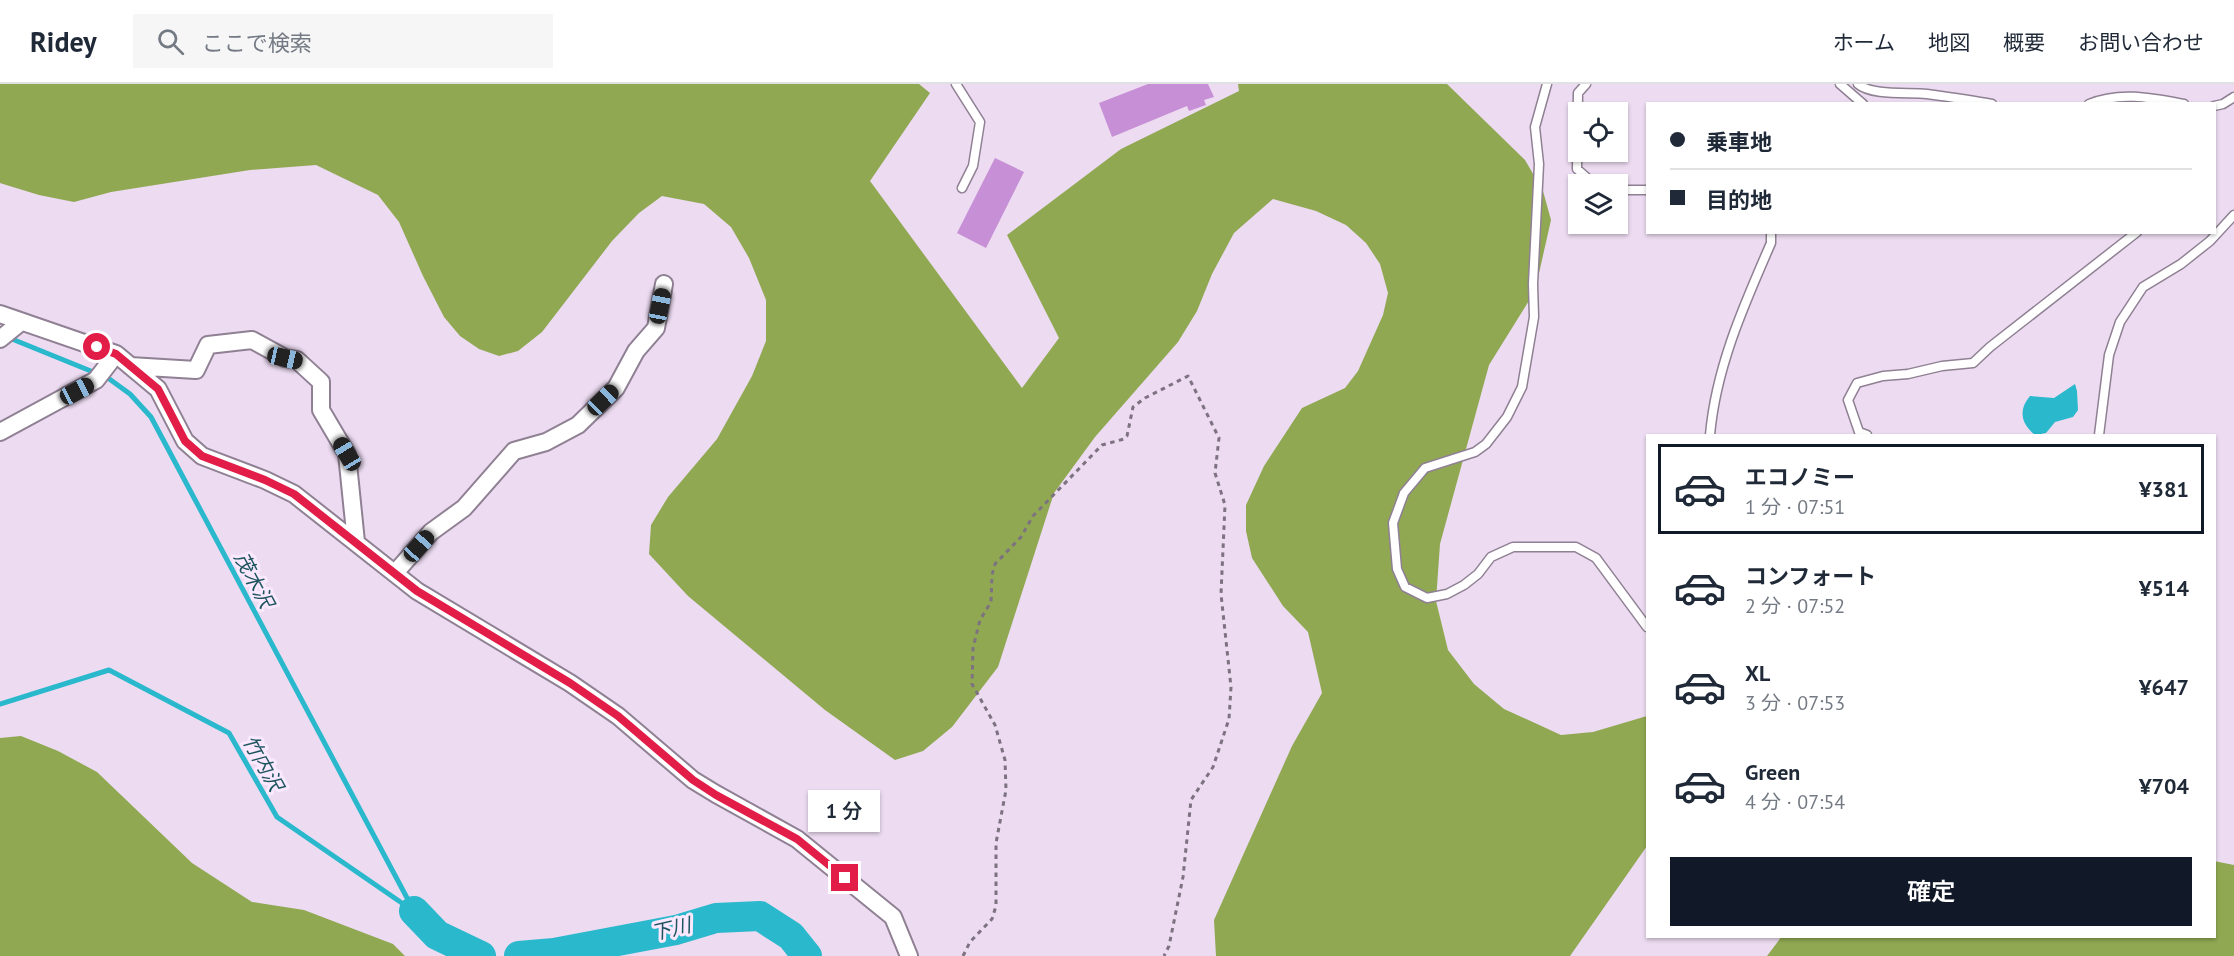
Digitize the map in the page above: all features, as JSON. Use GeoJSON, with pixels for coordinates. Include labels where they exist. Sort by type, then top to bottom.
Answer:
{"type":"FeatureCollection","features":[{"type":"Feature","properties":{"kind":"street"},"geometry":{"type":"LineString","coordinates":[[395,573],[431,532],[464,508],[514,451],[546,442],[578,425],[616,388],[636,351],[656,328],[664,284]]}},
{"type":"Feature","properties":{"kind":"street"},"geometry":{"type":"LineString","coordinates":[[0,314],[116,354],[158,389],[185,441],[202,456],[265,480],[294,494],[417,591],[580,690],[618,716],[693,780],[797,839],[893,917],[909,956]]}},
{"type":"Feature","properties":{"kind":"street"},"geometry":{"type":"LineString","coordinates":[[0,339],[21,322]]}},
{"type":"Feature","properties":{"kind":"street"},"geometry":{"type":"LineString","coordinates":[[130,366],[196,370],[208,345],[252,340],[285,358],[297,360],[321,382],[321,410],[347,454],[356,542]]}},
{"type":"Feature","properties":{"kind":"street"},"geometry":{"type":"LineString","coordinates":[[0,432],[96,380],[116,354]]}},
{"type":"Feature","properties":{"kind":"lane"},"geometry":{"type":"LineString","coordinates":[[956,84],[980,122],[973,166],[962,188]]}},
{"type":"Feature","properties":{"kind":"lane"},"geometry":{"type":"LineString","coordinates":[[1547,84],[1535,127],[1539,164],[1533,284],[1534,317],[1522,387],[1507,417],[1486,444],[1475,452],[1425,468],[1404,493],[1393,523],[1397,569],[1405,587],[1427,598],[1447,594],[1464,585],[1479,574],[1491,557],[1513,547],[1576,547],[1596,558],[1646,626]]}},
{"type":"Feature","properties":{"kind":"lane"},"geometry":{"type":"LineString","coordinates":[[1583,174],[1577,169],[1578,93],[1586,84]]}},
{"type":"Feature","properties":{"kind":"lane"},"geometry":{"type":"LineString","coordinates":[[1840,84],[1861,102]]}},
{"type":"Feature","properties":{"kind":"lane"},"geometry":{"type":"LineString","coordinates":[[1858,84],[1863,88],[1889,92],[1924,94],[1978,102]]}},
{"type":"Feature","properties":{"kind":"lane"},"geometry":{"type":"LineString","coordinates":[[2094,102],[2105,97],[2146,97],[2173,102]]}},
{"type":"Feature","properties":{"kind":"lane"},"geometry":{"type":"LineString","coordinates":[[2216,106],[2234,98]]}},
{"type":"Feature","properties":{"kind":"lane"},"geometry":{"type":"LineString","coordinates":[[1628,190],[1646,190]]}},
{"type":"Feature","properties":{"kind":"lane"},"geometry":{"type":"LineString","coordinates":[[2099,434],[2109,355],[2120,322],[2143,288],[2210,242],[2234,215]]}},
{"type":"Feature","properties":{"kind":"lane"},"geometry":{"type":"LineString","coordinates":[[1710,434],[1712,408],[1734,329],[1771,243],[1772,234]]}},
{"type":"Feature","properties":{"kind":"lane"},"geometry":{"type":"LineString","coordinates":[[1864,434],[1859,432],[1848,400],[1857,383],[1883,376],[1973,363],[1990,347],[2134,234]]}},
{"type":"Feature","properties":{"kind":"path"},"geometry":{"type":"LineString","coordinates":[[963,956],[970,942],[992,919],[996,906],[996,843],[1006,790],[1005,760],[995,724],[972,684],[973,648],[980,620],[991,602],[992,575],[995,564],[1021,537],[1033,516],[1102,445],[1124,439],[1127,436],[1133,407],[1145,398],[1188,376],[1219,438],[1215,473],[1225,505],[1221,594],[1231,687],[1229,719],[1213,768],[1191,800],[1183,877],[1169,946],[1164,956]]}},
{"type":"Feature","properties":{"kind":"green space"},"geometry":{"type":"Polygon","coordinates":[[[0,84],[919,84],[930,93],[870,181],[1022,388],[1059,338],[1007,235],[1121,149],[1239,91],[1238,84],[1447,84],[1525,160],[1543,191],[1551,220],[1535,291],[1489,365],[1440,544],[1436,601],[1448,650],[1474,684],[1504,709],[1561,735],[1593,732],[1646,716],[1646,847],[1570,956],[1216,956],[1214,920],[1292,746],[1322,693],[1308,632],[1283,606],[1252,558],[1246,531],[1246,505],[1264,466],[1302,408],[1345,388],[1358,371],[1383,315],[1388,293],[1380,264],[1366,243],[1346,225],[1316,211],[1273,199],[1234,233],[1212,274],[1197,311],[1178,342],[1095,437],[1054,493],[998,667],[952,727],[923,751],[895,760],[825,710],[688,596],[649,554],[651,525],[668,497],[717,439],[752,376],[766,341],[766,300],[749,258],[731,227],[704,204],[662,196],[639,213],[612,241],[542,332],[518,351],[499,356],[479,349],[460,336],[444,317],[399,222],[378,195],[316,165],[250,170],[111,192],[74,202],[39,195],[0,183],[0,84]]]}},
{"type":"Feature","properties":{"kind":"green space"},"geometry":{"type":"Polygon","coordinates":[[[21,736],[58,751],[97,772],[192,863],[252,902],[304,910],[393,944],[405,956],[0,956],[0,738],[21,736]]]}},
{"type":"Feature","properties":{"kind":"green space"},"geometry":{"type":"Polygon","coordinates":[[[2216,861],[2234,865],[2234,956],[1767,956],[1780,938],[2216,938],[2216,861]]]}},
{"type":"Feature","properties":{"kind":"water"},"geometry":{"type":"Polygon","coordinates":[[[2075,384],[2078,410],[2073,417],[2055,422],[2046,433],[2034,434],[2024,422],[2023,412],[2026,401],[2030,396],[2054,398],[2075,384]]]}},
{"type":"Feature","properties":{"kind":"building"},"geometry":{"type":"Polygon","coordinates":[[[1148,84],[1208,84],[1214,97],[1204,100],[1206,105],[1189,111],[1187,106],[1112,137],[1099,103],[1148,84]]]}},
{"type":"Feature","properties":{"kind":"building"},"geometry":{"type":"Polygon","coordinates":[[[995,158],[1024,172],[986,248],[957,233],[995,158]]]}},
{"type":"Feature","properties":{"kind":"waterway","name":"茂木沢"},"geometry":{"type":"LineString","coordinates":[[7,337],[108,378],[130,394],[151,417],[414,911]]}},
{"type":"Feature","properties":{"kind":"waterway","name":"竹内沢"},"geometry":{"type":"LineString","coordinates":[[0,704],[109,670],[229,733],[277,817],[412,910]]}},
{"type":"Feature","properties":{"kind":"waterway","name":"下川"},"geometry":{"type":"LineString","coordinates":[[414,911],[437,935],[481,956]]}},
{"type":"Feature","properties":{"kind":"waterway","name":"下川"},"geometry":{"type":"LineString","coordinates":[[519,956],[554,953],[676,930],[716,918],[760,916],[791,936],[807,956]]}},
{"type":"Feature","properties":{"kind":"route"},"geometry":{"type":"LineString","coordinates":[[97,347],[116,354],[158,389],[185,441],[202,456],[265,480],[294,494],[417,591],[570,683],[618,716],[693,780],[797,839],[845,878]]}}]}
